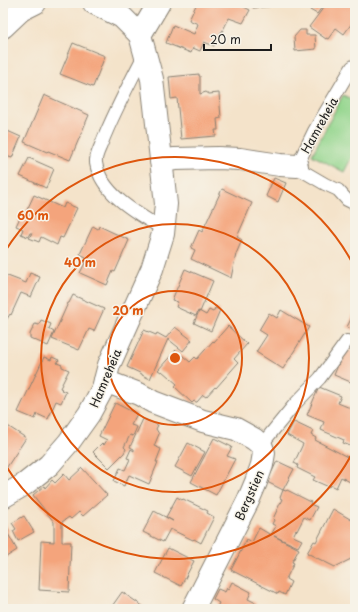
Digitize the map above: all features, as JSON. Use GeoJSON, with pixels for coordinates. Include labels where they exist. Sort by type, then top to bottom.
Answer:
{"type":"FeatureCollection","features":[{"type":"Feature","properties":{"kind":"street"},"geometry":{"type":"LineString","coordinates":[[3,27],[21,10],[35,3]]}},
{"type":"Feature","properties":{"kind":"street"},"geometry":{"type":"LineString","coordinates":[[94,3],[122,16],[142,44]]}},
{"type":"Feature","properties":{"kind":"street"},"geometry":{"type":"LineString","coordinates":[[142,44],[159,3]]}},
{"type":"Feature","properties":{"kind":"street","name":"Hamreheia"},"geometry":{"type":"LineString","coordinates":[[3,497],[25,484],[49,465],[69,442],[89,414],[103,388],[109,365],[152,269],[163,234],[166,204],[152,79],[142,44]]}},
{"type":"Feature","properties":{"kind":"street","name":"Hamreheia"},"geometry":{"type":"LineString","coordinates":[[161,161],[175,159],[226,158],[297,166]]}},
{"type":"Feature","properties":{"kind":"street"},"geometry":{"type":"LineString","coordinates":[[105,381],[139,394],[153,402],[203,421],[236,430],[254,439],[261,445]]}},
{"type":"Feature","properties":{"kind":"street","name":"Bergstien"},"geometry":{"type":"LineString","coordinates":[[193,609],[256,482],[262,465],[264,453],[261,445]]}},
{"type":"Feature","properties":{"kind":"lane"},"geometry":{"type":"LineString","coordinates":[[142,44],[123,96],[106,132],[96,161],[100,175],[111,192],[124,204],[163,229]]}},
{"type":"Feature","properties":{"kind":"lane","name":"Hamreheia"},"geometry":{"type":"LineString","coordinates":[[355,65],[352,67],[327,109],[297,166],[301,170],[338,190],[347,200],[355,204]]}},
{"type":"Feature","properties":{"kind":"lane"},"geometry":{"type":"LineString","coordinates":[[261,445],[294,405],[320,378],[347,341]]}},
{"type":"Feature","properties":{"kind":"green space"},"geometry":{"type":"Polygon","coordinates":[[[343,95],[355,101],[355,151],[344,172],[312,155],[343,95]]]}},
{"type":"Feature","properties":{"kind":"building"},"geometry":{"type":"Polygon","coordinates":[[[197,3],[236,3],[250,10],[243,23],[229,18],[214,46],[204,42],[200,51],[193,48],[191,53],[166,43],[173,25],[194,34],[198,24],[189,20],[197,3]]]}},
{"type":"Feature","properties":{"kind":"building"},"geometry":{"type":"Polygon","coordinates":[[[253,3],[276,3],[277,6],[253,8],[253,3]]]}},
{"type":"Feature","properties":{"kind":"building"},"geometry":{"type":"Polygon","coordinates":[[[315,3],[325,3],[317,14],[310,10],[315,3]]]}},
{"type":"Feature","properties":{"kind":"building"},"geometry":{"type":"Polygon","coordinates":[[[327,3],[355,3],[355,19],[344,34],[336,28],[328,39],[326,39],[309,27],[327,3]]]}},
{"type":"Feature","properties":{"kind":"building"},"geometry":{"type":"Polygon","coordinates":[[[300,30],[306,30],[306,35],[315,35],[316,49],[295,51],[294,37],[300,30]]]}},
{"type":"Feature","properties":{"kind":"building"},"geometry":{"type":"Polygon","coordinates":[[[73,43],[105,56],[93,87],[60,74],[73,43]]]}},
{"type":"Feature","properties":{"kind":"building"},"geometry":{"type":"Polygon","coordinates":[[[199,74],[200,94],[206,92],[209,94],[219,93],[221,118],[217,119],[218,130],[215,130],[216,136],[181,139],[177,98],[171,99],[169,77],[199,74]]]}},
{"type":"Feature","properties":{"kind":"building"},"geometry":{"type":"Polygon","coordinates":[[[44,95],[89,115],[70,160],[24,142],[44,95]]]}},
{"type":"Feature","properties":{"kind":"building"},"geometry":{"type":"Polygon","coordinates":[[[3,129],[21,137],[12,158],[3,155],[3,129]]]}},
{"type":"Feature","properties":{"kind":"building"},"geometry":{"type":"Polygon","coordinates":[[[29,158],[54,169],[46,188],[20,176],[29,158]]]}},
{"type":"Feature","properties":{"kind":"building"},"geometry":{"type":"Polygon","coordinates":[[[274,178],[286,183],[278,202],[266,196],[274,178]]]}},
{"type":"Feature","properties":{"kind":"building"},"geometry":{"type":"Polygon","coordinates":[[[222,189],[252,203],[237,237],[242,240],[236,254],[231,278],[191,259],[195,250],[191,248],[199,230],[202,232],[222,189]]]}},
{"type":"Feature","properties":{"kind":"building"},"geometry":{"type":"Polygon","coordinates":[[[34,195],[63,208],[65,203],[77,208],[63,238],[60,237],[57,245],[41,237],[39,242],[29,238],[32,233],[30,233],[28,237],[21,234],[23,229],[16,226],[23,211],[26,212],[34,195]]]}},
{"type":"Feature","properties":{"kind":"building"},"geometry":{"type":"Polygon","coordinates":[[[93,226],[98,229],[99,226],[129,240],[115,272],[113,271],[107,285],[80,273],[87,259],[80,254],[93,226]]]}},
{"type":"Feature","properties":{"kind":"building"},"geometry":{"type":"Polygon","coordinates":[[[185,269],[213,281],[200,312],[198,311],[196,316],[176,307],[178,302],[172,300],[185,269]]]}},
{"type":"Feature","properties":{"kind":"building"},"geometry":{"type":"Polygon","coordinates":[[[30,273],[40,277],[31,297],[21,293],[11,315],[10,314],[7,319],[3,317],[3,280],[5,275],[26,283],[30,273]]]}},
{"type":"Feature","properties":{"kind":"building"},"geometry":{"type":"Polygon","coordinates":[[[73,295],[104,309],[94,331],[89,329],[79,350],[52,339],[73,295]]]}},
{"type":"Feature","properties":{"kind":"building"},"geometry":{"type":"Polygon","coordinates":[[[215,308],[220,310],[211,331],[194,323],[199,311],[206,315],[209,310],[213,312],[215,308]]]}},
{"type":"Feature","properties":{"kind":"building"},"geometry":{"type":"Polygon","coordinates":[[[281,310],[309,327],[283,369],[256,352],[267,335],[259,330],[269,313],[277,318],[281,310]]]}},
{"type":"Feature","properties":{"kind":"building"},"geometry":{"type":"Polygon","coordinates":[[[355,311],[355,331],[347,327],[355,311]]]}},
{"type":"Feature","properties":{"kind":"building"},"geometry":{"type":"Polygon","coordinates":[[[41,320],[51,324],[49,329],[54,332],[48,346],[30,338],[30,334],[35,324],[39,325],[41,320]]]}},
{"type":"Feature","properties":{"kind":"building"},"geometry":{"type":"Polygon","coordinates":[[[228,326],[247,344],[234,359],[238,363],[216,388],[215,387],[206,397],[203,395],[197,402],[194,401],[192,403],[175,387],[177,384],[162,371],[161,372],[158,370],[176,350],[190,362],[195,357],[197,359],[228,326]]]}},
{"type":"Feature","properties":{"kind":"building"},"geometry":{"type":"Polygon","coordinates":[[[175,327],[192,340],[183,351],[168,339],[150,379],[127,367],[144,330],[156,335],[157,333],[166,338],[175,327]]]}},
{"type":"Feature","properties":{"kind":"building"},"geometry":{"type":"Polygon","coordinates":[[[349,350],[355,352],[355,391],[351,389],[353,383],[334,375],[341,358],[349,350]]]}},
{"type":"Feature","properties":{"kind":"building"},"geometry":{"type":"Polygon","coordinates":[[[44,357],[51,360],[52,357],[59,360],[57,363],[69,370],[60,388],[66,392],[61,403],[56,401],[48,419],[37,414],[35,419],[18,412],[44,357]]]}},
{"type":"Feature","properties":{"kind":"building"},"geometry":{"type":"Polygon","coordinates":[[[319,387],[341,396],[338,403],[355,410],[355,448],[343,443],[344,440],[321,430],[324,422],[307,415],[319,387]]]}},
{"type":"Feature","properties":{"kind":"building"},"geometry":{"type":"Polygon","coordinates":[[[115,403],[137,414],[131,425],[137,427],[133,436],[130,435],[124,447],[126,449],[124,453],[109,468],[93,452],[102,443],[104,445],[107,440],[99,436],[115,403]]]}},
{"type":"Feature","properties":{"kind":"building"},"geometry":{"type":"Polygon","coordinates":[[[143,419],[158,425],[156,429],[159,434],[154,446],[161,449],[156,462],[158,462],[149,484],[129,475],[124,486],[114,481],[120,468],[125,470],[130,459],[127,458],[131,449],[134,451],[134,449],[130,447],[143,419]]]}},
{"type":"Feature","properties":{"kind":"building"},"geometry":{"type":"Polygon","coordinates":[[[294,422],[313,431],[311,435],[316,438],[315,440],[355,461],[355,472],[350,482],[341,477],[336,488],[330,485],[329,487],[313,480],[315,477],[297,468],[298,465],[294,463],[303,444],[287,435],[294,422]]]}},
{"type":"Feature","properties":{"kind":"building"},"geometry":{"type":"Polygon","coordinates":[[[3,423],[26,438],[3,473],[3,423]]]}},
{"type":"Feature","properties":{"kind":"building"},"geometry":{"type":"Polygon","coordinates":[[[214,438],[232,447],[227,456],[235,459],[216,495],[191,482],[214,438]]]}},
{"type":"Feature","properties":{"kind":"building"},"geometry":{"type":"Polygon","coordinates":[[[188,443],[205,452],[192,476],[175,467],[188,443]]]}},
{"type":"Feature","properties":{"kind":"building"},"geometry":{"type":"Polygon","coordinates":[[[277,461],[294,469],[283,490],[267,482],[277,461]]]}},
{"type":"Feature","properties":{"kind":"building"},"geometry":{"type":"Polygon","coordinates":[[[82,468],[107,495],[83,516],[79,512],[71,519],[69,517],[62,522],[62,542],[71,542],[69,592],[39,590],[41,541],[54,542],[54,522],[33,495],[44,486],[45,488],[52,480],[55,483],[64,474],[69,480],[82,468]]]}},
{"type":"Feature","properties":{"kind":"building"},"geometry":{"type":"Polygon","coordinates":[[[283,490],[287,490],[311,502],[310,504],[317,507],[310,520],[304,517],[293,536],[302,540],[298,547],[274,536],[299,549],[292,562],[294,563],[286,579],[291,582],[285,595],[279,592],[278,594],[231,570],[247,539],[252,542],[259,528],[271,535],[276,526],[272,524],[282,499],[280,498],[283,490]]]}},
{"type":"Feature","properties":{"kind":"building"},"geometry":{"type":"Polygon","coordinates":[[[177,497],[208,511],[207,513],[214,517],[201,543],[170,529],[163,542],[143,532],[154,511],[173,521],[166,517],[177,497]]]}},
{"type":"Feature","properties":{"kind":"building"},"geometry":{"type":"Polygon","coordinates":[[[333,509],[355,522],[355,557],[335,567],[307,553],[314,541],[316,542],[333,509]]]}},
{"type":"Feature","properties":{"kind":"building"},"geometry":{"type":"Polygon","coordinates":[[[24,516],[34,532],[18,541],[13,531],[16,529],[12,523],[24,516]]]}},
{"type":"Feature","properties":{"kind":"building"},"geometry":{"type":"Polygon","coordinates":[[[3,519],[9,531],[7,532],[17,550],[3,559],[3,519]]]}},
{"type":"Feature","properties":{"kind":"building"},"geometry":{"type":"Polygon","coordinates":[[[168,548],[194,561],[181,586],[155,573],[168,548]]]}},
{"type":"Feature","properties":{"kind":"building"},"geometry":{"type":"Polygon","coordinates":[[[232,582],[251,592],[248,599],[256,603],[253,609],[216,609],[219,603],[213,599],[218,589],[225,592],[227,588],[228,590],[232,582]]]}},
{"type":"Feature","properties":{"kind":"building"},"geometry":{"type":"Polygon","coordinates":[[[122,592],[147,609],[110,609],[122,592]]]}}]}
